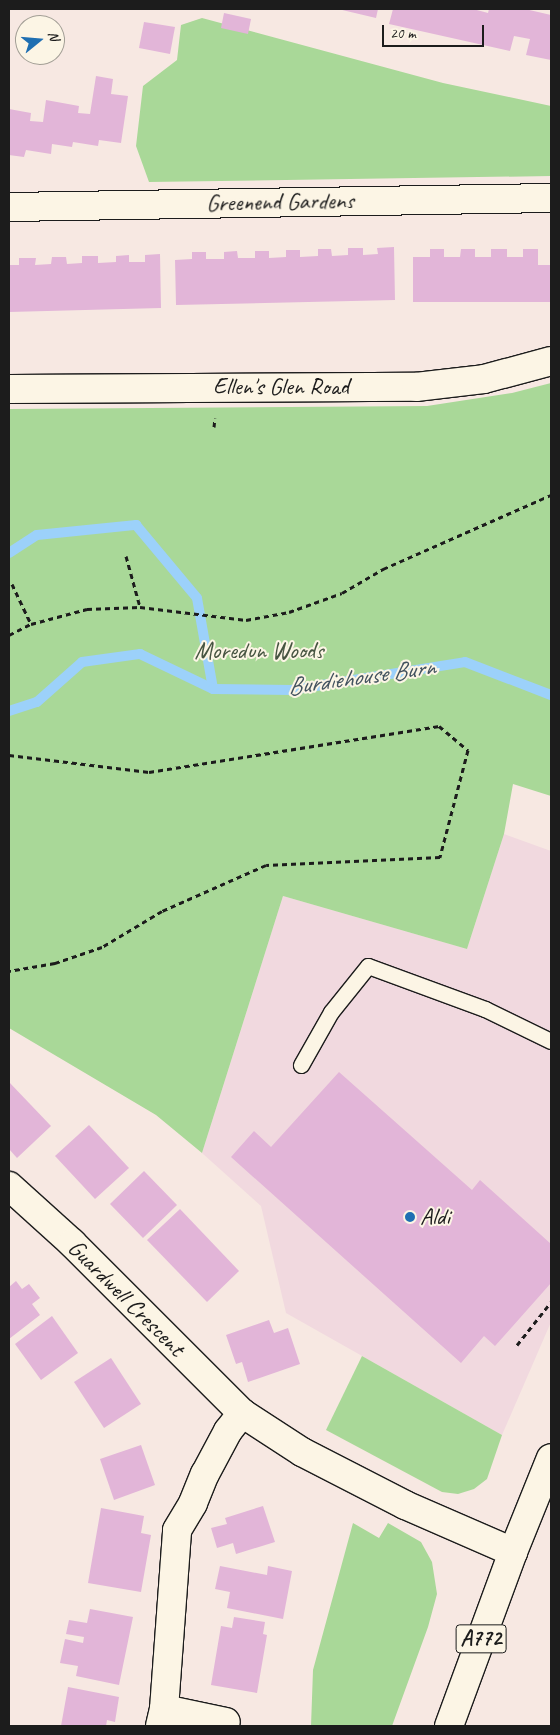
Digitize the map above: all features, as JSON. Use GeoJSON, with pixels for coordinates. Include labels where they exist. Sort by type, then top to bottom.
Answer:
{"type":"FeatureCollection","features":[{"type":"Feature","properties":{"kind":"street","name":"Greenend Gardens"},"geometry":{"type":"LineString","coordinates":[[9,207],[551,198]]}},
{"type":"Feature","properties":{"kind":"street","name":"Ellen's Glen Road"},"geometry":{"type":"LineString","coordinates":[[9,389],[416,387],[484,379],[551,361]]}},
{"type":"Feature","properties":{"kind":"street","name":"Guardwell Crescent"},"geometry":{"type":"LineString","coordinates":[[9,1186],[72,1244],[242,1413],[302,1452],[405,1505],[513,1552]]}},
{"type":"Feature","properties":{"kind":"street"},"geometry":{"type":"LineString","coordinates":[[226,1722],[162,1718],[177,1530],[194,1503],[205,1474],[228,1431],[242,1413]]}},
{"type":"Feature","properties":{"kind":"street","name":"A772"},"geometry":{"type":"LineString","coordinates":[[449,1726],[513,1552],[551,1458]]}},
{"type":"Feature","properties":{"kind":"lane"},"geometry":{"type":"LineString","coordinates":[[301,1065],[331,1012],[368,966],[485,1008],[551,1041]]}},
{"type":"Feature","properties":{"kind":"path"},"geometry":{"type":"LineString","coordinates":[[9,635],[31,624],[87,609],[140,607],[246,620],[289,612],[342,593],[383,569],[551,495]]}},
{"type":"Feature","properties":{"kind":"path"},"geometry":{"type":"LineString","coordinates":[[126,556],[140,607]]}},
{"type":"Feature","properties":{"kind":"path"},"geometry":{"type":"LineString","coordinates":[[12,584],[31,624]]}},
{"type":"Feature","properties":{"kind":"path"},"geometry":{"type":"LineString","coordinates":[[9,755],[149,772],[439,726],[468,750],[440,857],[266,865],[162,911],[102,947],[55,963],[9,971]]}},
{"type":"Feature","properties":{"kind":"path"},"geometry":{"type":"LineString","coordinates":[[517,1345],[551,1302]]}},
{"type":"Feature","properties":{"kind":"shaded area"},"geometry":{"type":"Polygon","coordinates":[[[504,834],[551,851],[551,1322],[502,1435],[286,1313],[261,1206],[202,1153],[283,896],[467,949],[504,834]]]}},
{"type":"Feature","properties":{"kind":"green space"},"geometry":{"type":"Polygon","coordinates":[[[202,18],[443,83],[551,106],[551,176],[149,182],[136,146],[143,86],[177,60],[181,25],[202,18]]]}},
{"type":"Feature","properties":{"kind":"green space","name":"Moredun Woods"},"geometry":{"type":"Polygon","coordinates":[[[551,383],[551,796],[513,784],[504,834],[467,949],[283,896],[202,1153],[156,1115],[9,1028],[9,409],[427,406],[512,393],[551,383]]]}},
{"type":"Feature","properties":{"kind":"green space"},"geometry":{"type":"Polygon","coordinates":[[[362,1356],[502,1435],[487,1479],[474,1489],[458,1494],[442,1492],[326,1430],[362,1356]]]}},
{"type":"Feature","properties":{"kind":"green space"},"geometry":{"type":"Polygon","coordinates":[[[353,1523],[379,1538],[388,1523],[421,1542],[432,1562],[437,1594],[428,1627],[392,1726],[311,1726],[313,1670],[353,1523]]]}},
{"type":"Feature","properties":{"kind":"building"},"geometry":{"type":"Polygon","coordinates":[[[338,9],[378,9],[376,18],[338,9]]]}},
{"type":"Feature","properties":{"kind":"building"},"geometry":{"type":"Polygon","coordinates":[[[393,9],[473,9],[488,13],[489,9],[525,9],[551,15],[551,60],[526,55],[530,39],[514,36],[510,51],[389,24],[393,9]]]}},
{"type":"Feature","properties":{"kind":"building"},"geometry":{"type":"Polygon","coordinates":[[[224,13],[251,19],[248,34],[221,28],[224,13]]]}},
{"type":"Feature","properties":{"kind":"building"},"geometry":{"type":"Polygon","coordinates":[[[144,22],[175,27],[170,54],[139,48],[144,22]]]}},
{"type":"Feature","properties":{"kind":"building"},"geometry":{"type":"Polygon","coordinates":[[[96,76],[113,79],[111,94],[128,96],[121,143],[99,140],[98,146],[73,142],[72,147],[52,144],[51,154],[26,150],[24,157],[9,155],[9,109],[31,113],[30,121],[43,122],[46,100],[79,106],[78,113],[90,114],[96,76]]]}},
{"type":"Feature","properties":{"kind":"building"},"geometry":{"type":"Polygon","coordinates":[[[394,247],[395,300],[176,305],[175,260],[192,259],[192,252],[206,252],[206,259],[224,259],[224,252],[237,251],[238,258],[255,258],[255,251],[269,251],[269,258],[286,257],[286,250],[300,250],[300,257],[318,256],[318,249],[331,249],[332,256],[348,255],[348,248],[363,248],[363,255],[378,254],[377,248],[394,247]]]}},
{"type":"Feature","properties":{"kind":"building"},"geometry":{"type":"Polygon","coordinates":[[[430,249],[444,249],[444,257],[460,257],[461,249],[475,249],[475,257],[491,257],[491,249],[507,249],[507,257],[523,257],[523,249],[538,249],[538,265],[551,265],[551,302],[413,302],[413,257],[430,257],[430,249]]]}},
{"type":"Feature","properties":{"kind":"building"},"geometry":{"type":"Polygon","coordinates":[[[160,254],[161,308],[9,312],[9,265],[19,265],[19,258],[36,258],[35,265],[51,264],[52,257],[66,257],[67,264],[82,263],[82,256],[98,256],[98,263],[116,262],[116,256],[129,255],[129,262],[145,262],[145,255],[160,254]]]}},
{"type":"Feature","properties":{"kind":"building","name":"Aldi"},"geometry":{"type":"Polygon","coordinates":[[[339,1072],[472,1190],[480,1180],[551,1244],[551,1283],[495,1346],[484,1336],[461,1363],[231,1157],[254,1131],[271,1147],[339,1072]]]}},
{"type":"Feature","properties":{"kind":"building"},"geometry":{"type":"Polygon","coordinates":[[[9,1082],[51,1126],[17,1158],[9,1149],[9,1082]]]}},
{"type":"Feature","properties":{"kind":"building"},"geometry":{"type":"Polygon","coordinates":[[[89,1125],[129,1168],[95,1199],[55,1156],[89,1125]]]}},
{"type":"Feature","properties":{"kind":"building"},"geometry":{"type":"Polygon","coordinates":[[[144,1171],[177,1205],[143,1238],[110,1204],[144,1171]]]}},
{"type":"Feature","properties":{"kind":"building"},"geometry":{"type":"Polygon","coordinates":[[[180,1209],[239,1271],[207,1302],[147,1240],[180,1209]]]}},
{"type":"Feature","properties":{"kind":"building"},"geometry":{"type":"Polygon","coordinates":[[[16,1281],[22,1289],[29,1284],[40,1298],[32,1304],[40,1315],[9,1339],[9,1287],[16,1281]]]}},
{"type":"Feature","properties":{"kind":"building"},"geometry":{"type":"Polygon","coordinates":[[[52,1316],[78,1353],[41,1380],[15,1344],[52,1316]]]}},
{"type":"Feature","properties":{"kind":"building"},"geometry":{"type":"Polygon","coordinates":[[[269,1320],[274,1333],[288,1328],[300,1364],[248,1382],[242,1362],[236,1364],[226,1335],[269,1320]]]}},
{"type":"Feature","properties":{"kind":"building"},"geometry":{"type":"Polygon","coordinates":[[[111,1358],[141,1404],[104,1428],[74,1382],[111,1358]]]}},
{"type":"Feature","properties":{"kind":"building"},"geometry":{"type":"Polygon","coordinates":[[[141,1445],[155,1485],[114,1500],[100,1459],[141,1445]]]}},
{"type":"Feature","properties":{"kind":"building"},"geometry":{"type":"Polygon","coordinates":[[[263,1506],[275,1542],[236,1554],[233,1543],[217,1548],[211,1528],[227,1524],[225,1518],[263,1506]]]}},
{"type":"Feature","properties":{"kind":"building"},"geometry":{"type":"Polygon","coordinates":[[[101,1508],[144,1516],[141,1533],[151,1535],[141,1592],[88,1583],[101,1508]]]}},
{"type":"Feature","properties":{"kind":"building"},"geometry":{"type":"Polygon","coordinates":[[[220,1566],[267,1575],[268,1566],[292,1571],[283,1619],[227,1608],[230,1592],[215,1589],[220,1566]]]}},
{"type":"Feature","properties":{"kind":"building"},"geometry":{"type":"Polygon","coordinates":[[[90,1609],[133,1617],[119,1685],[76,1676],[78,1666],[60,1663],[65,1639],[83,1643],[84,1637],[66,1634],[69,1620],[87,1623],[90,1609]]]}},
{"type":"Feature","properties":{"kind":"building"},"geometry":{"type":"Polygon","coordinates":[[[234,1617],[265,1622],[263,1634],[267,1635],[257,1693],[211,1685],[221,1626],[232,1628],[234,1617]]]}},
{"type":"Feature","properties":{"kind":"building"},"geometry":{"type":"Polygon","coordinates":[[[68,1687],[119,1697],[115,1722],[107,1720],[106,1726],[61,1726],[68,1687]]]}},
{"type":"Feature","properties":{"kind":"waterway"},"geometry":{"type":"LineString","coordinates":[[9,553],[37,535],[136,525],[197,598],[213,689]]}},
{"type":"Feature","properties":{"kind":"waterway","name":"Burdiehouse Burn"},"geometry":{"type":"LineString","coordinates":[[9,711],[37,702],[82,662],[140,654],[213,689],[291,690],[465,662],[551,695]]}},
{"type":"Feature","properties":{"kind":"place","name":"Aldi"},"geometry":{"type":"Point","coordinates":[410,1217]}}]}
